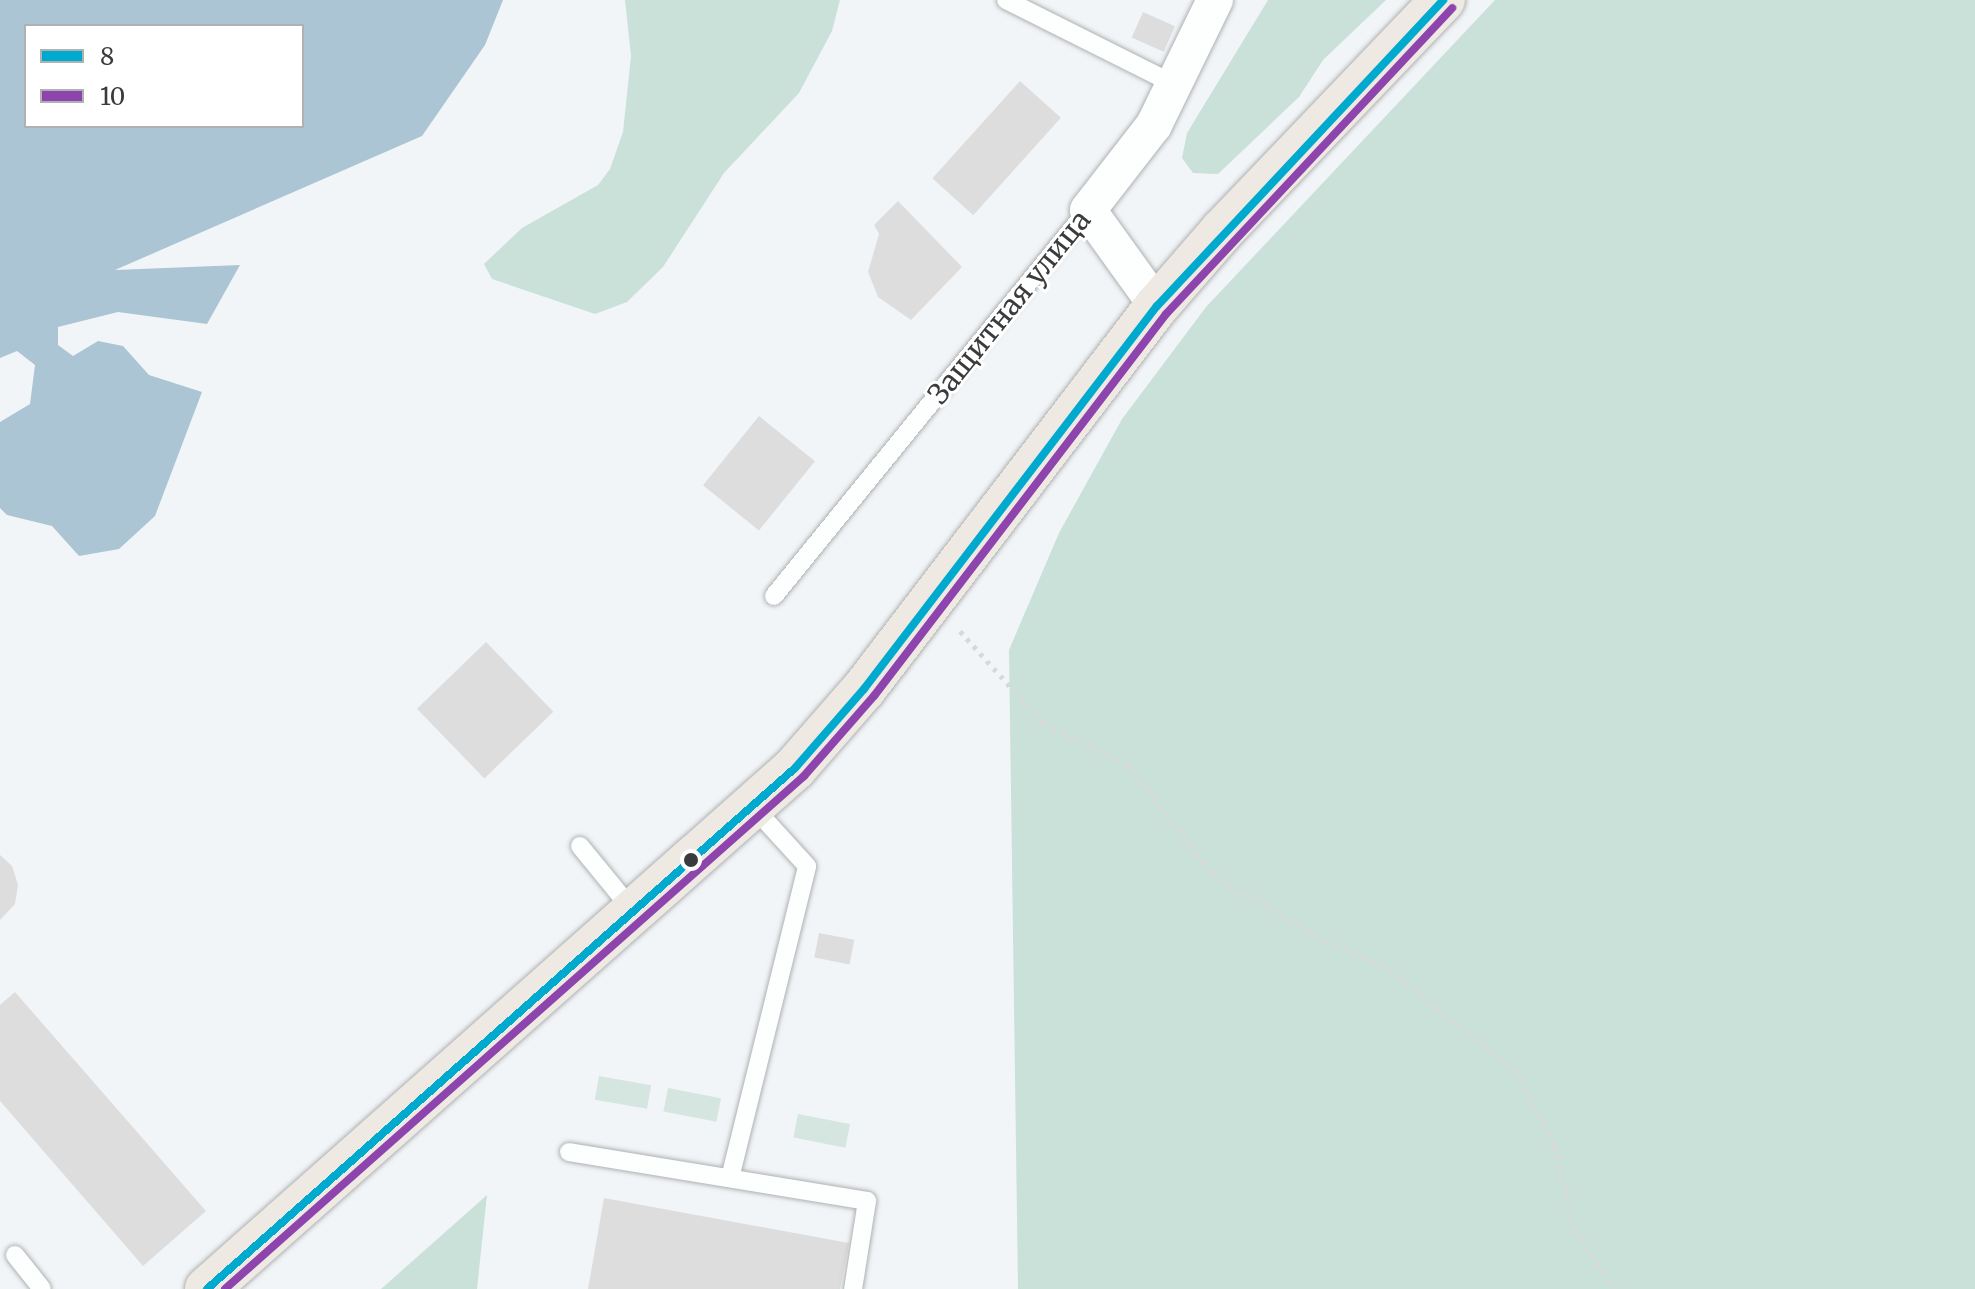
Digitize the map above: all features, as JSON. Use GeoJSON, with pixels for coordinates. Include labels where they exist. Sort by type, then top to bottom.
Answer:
{"type":"FeatureCollection","features":[{"type":"Feature","properties":{"kind":"main road"},"geometry":{"type":"LineString","coordinates":[[207,1289],[754,808],[864,689],[1157,306],[1222,231],[1443,0]]}},
{"type":"Feature","properties":{"kind":"street","name":"Защитная улица"},"geometry":{"type":"LineString","coordinates":[[1088,210],[1154,125],[1215,0]]}},
{"type":"Feature","properties":{"kind":"street"},"geometry":{"type":"LineString","coordinates":[[1088,210],[1157,306]]}},
{"type":"Feature","properties":{"kind":"lane"},"geometry":{"type":"LineString","coordinates":[[1006,0],[1174,84]]}},
{"type":"Feature","properties":{"kind":"lane","name":"Защитная улица"},"geometry":{"type":"LineString","coordinates":[[774,596],[1088,210]]}},
{"type":"Feature","properties":{"kind":"lane"},"geometry":{"type":"LineString","coordinates":[[730,1178],[807,866],[754,808]]}},
{"type":"Feature","properties":{"kind":"lane"},"geometry":{"type":"LineString","coordinates":[[580,846],[635,914]]}},
{"type":"Feature","properties":{"kind":"lane"},"geometry":{"type":"LineString","coordinates":[[569,1152],[867,1201],[853,1289]]}},
{"type":"Feature","properties":{"kind":"lane"},"geometry":{"type":"LineString","coordinates":[[15,1255],[42,1289]]}},
{"type":"Feature","properties":{"kind":"path"},"geometry":{"type":"LineString","coordinates":[[933,601],[1043,723],[1128,766],[1212,874],[1307,931],[1389,970],[1515,1070],[1555,1146],[1574,1230],[1615,1289]]}},
{"type":"Feature","properties":{"kind":"shaded area"},"geometry":{"type":"Polygon","coordinates":[[[599,1076],[651,1085],[647,1109],[595,1100],[599,1076]]]}},
{"type":"Feature","properties":{"kind":"shaded area"},"geometry":{"type":"Polygon","coordinates":[[[668,1088],[721,1098],[716,1122],[663,1112],[668,1088]]]}},
{"type":"Feature","properties":{"kind":"shaded area"},"geometry":{"type":"Polygon","coordinates":[[[798,1114],[850,1124],[845,1148],[793,1138],[798,1114]]]}},
{"type":"Feature","properties":{"kind":"green space"},"geometry":{"type":"Polygon","coordinates":[[[625,0],[840,0],[832,31],[799,93],[724,173],[663,267],[627,302],[595,314],[492,279],[484,264],[522,228],[598,185],[610,169],[623,132],[631,56],[625,0]]]}},
{"type":"Feature","properties":{"kind":"green space"},"geometry":{"type":"Polygon","coordinates":[[[1268,0],[1386,0],[1323,60],[1299,97],[1218,174],[1193,173],[1182,158],[1187,133],[1268,0]]]}},
{"type":"Feature","properties":{"kind":"green space"},"geometry":{"type":"Polygon","coordinates":[[[1495,0],[1975,0],[1975,1289],[1018,1289],[1009,650],[1059,533],[1122,419],[1206,307],[1495,0]]]}},
{"type":"Feature","properties":{"kind":"green space"},"geometry":{"type":"Polygon","coordinates":[[[487,1195],[477,1289],[381,1289],[487,1195]]]}},
{"type":"Feature","properties":{"kind":"water"},"geometry":{"type":"Polygon","coordinates":[[[0,0],[503,0],[485,45],[422,136],[115,270],[240,265],[207,324],[118,312],[58,327],[58,345],[73,356],[98,341],[123,346],[149,375],[202,392],[155,516],[119,549],[79,556],[52,526],[7,515],[0,508],[0,422],[30,404],[35,365],[17,351],[0,358],[0,0]]]}},
{"type":"Feature","properties":{"kind":"building"},"geometry":{"type":"Polygon","coordinates":[[[1143,12],[1175,26],[1164,52],[1132,38],[1143,12]]]}},
{"type":"Feature","properties":{"kind":"building"},"geometry":{"type":"Polygon","coordinates":[[[1020,81],[1061,118],[973,215],[932,178],[1020,81]]]}},
{"type":"Feature","properties":{"kind":"building"},"geometry":{"type":"Polygon","coordinates":[[[898,201],[962,267],[911,320],[878,297],[868,272],[879,234],[874,225],[898,201]]]}},
{"type":"Feature","properties":{"kind":"building"},"geometry":{"type":"Polygon","coordinates":[[[759,416],[815,461],[759,530],[703,485],[759,416]]]}},
{"type":"Feature","properties":{"kind":"building"},"geometry":{"type":"Polygon","coordinates":[[[486,642],[553,712],[484,778],[417,709],[486,642]]]}},
{"type":"Feature","properties":{"kind":"building"},"geometry":{"type":"Polygon","coordinates":[[[0,855],[12,866],[18,885],[15,904],[0,920],[0,855]]]}},
{"type":"Feature","properties":{"kind":"building"},"geometry":{"type":"Polygon","coordinates":[[[819,933],[854,940],[850,964],[814,958],[819,933]]]}},
{"type":"Feature","properties":{"kind":"building"},"geometry":{"type":"Polygon","coordinates":[[[15,992],[206,1211],[143,1266],[0,1101],[0,1005],[15,992]]]}},
{"type":"Feature","properties":{"kind":"building"},"geometry":{"type":"Polygon","coordinates":[[[604,1198],[849,1243],[840,1289],[588,1289],[604,1198]]]}},
{"type":"Feature","properties":{"kind":"transit line","name":"8"},"geometry":{"type":"LineString","coordinates":[[207,1289],[795,768],[864,689],[1157,306],[1443,0]]}},
{"type":"Feature","properties":{"kind":"transit line","name":"10"},"geometry":{"type":"LineString","coordinates":[[225,1289],[804,776],[874,696],[1166,314],[1452,8]]}}]}
